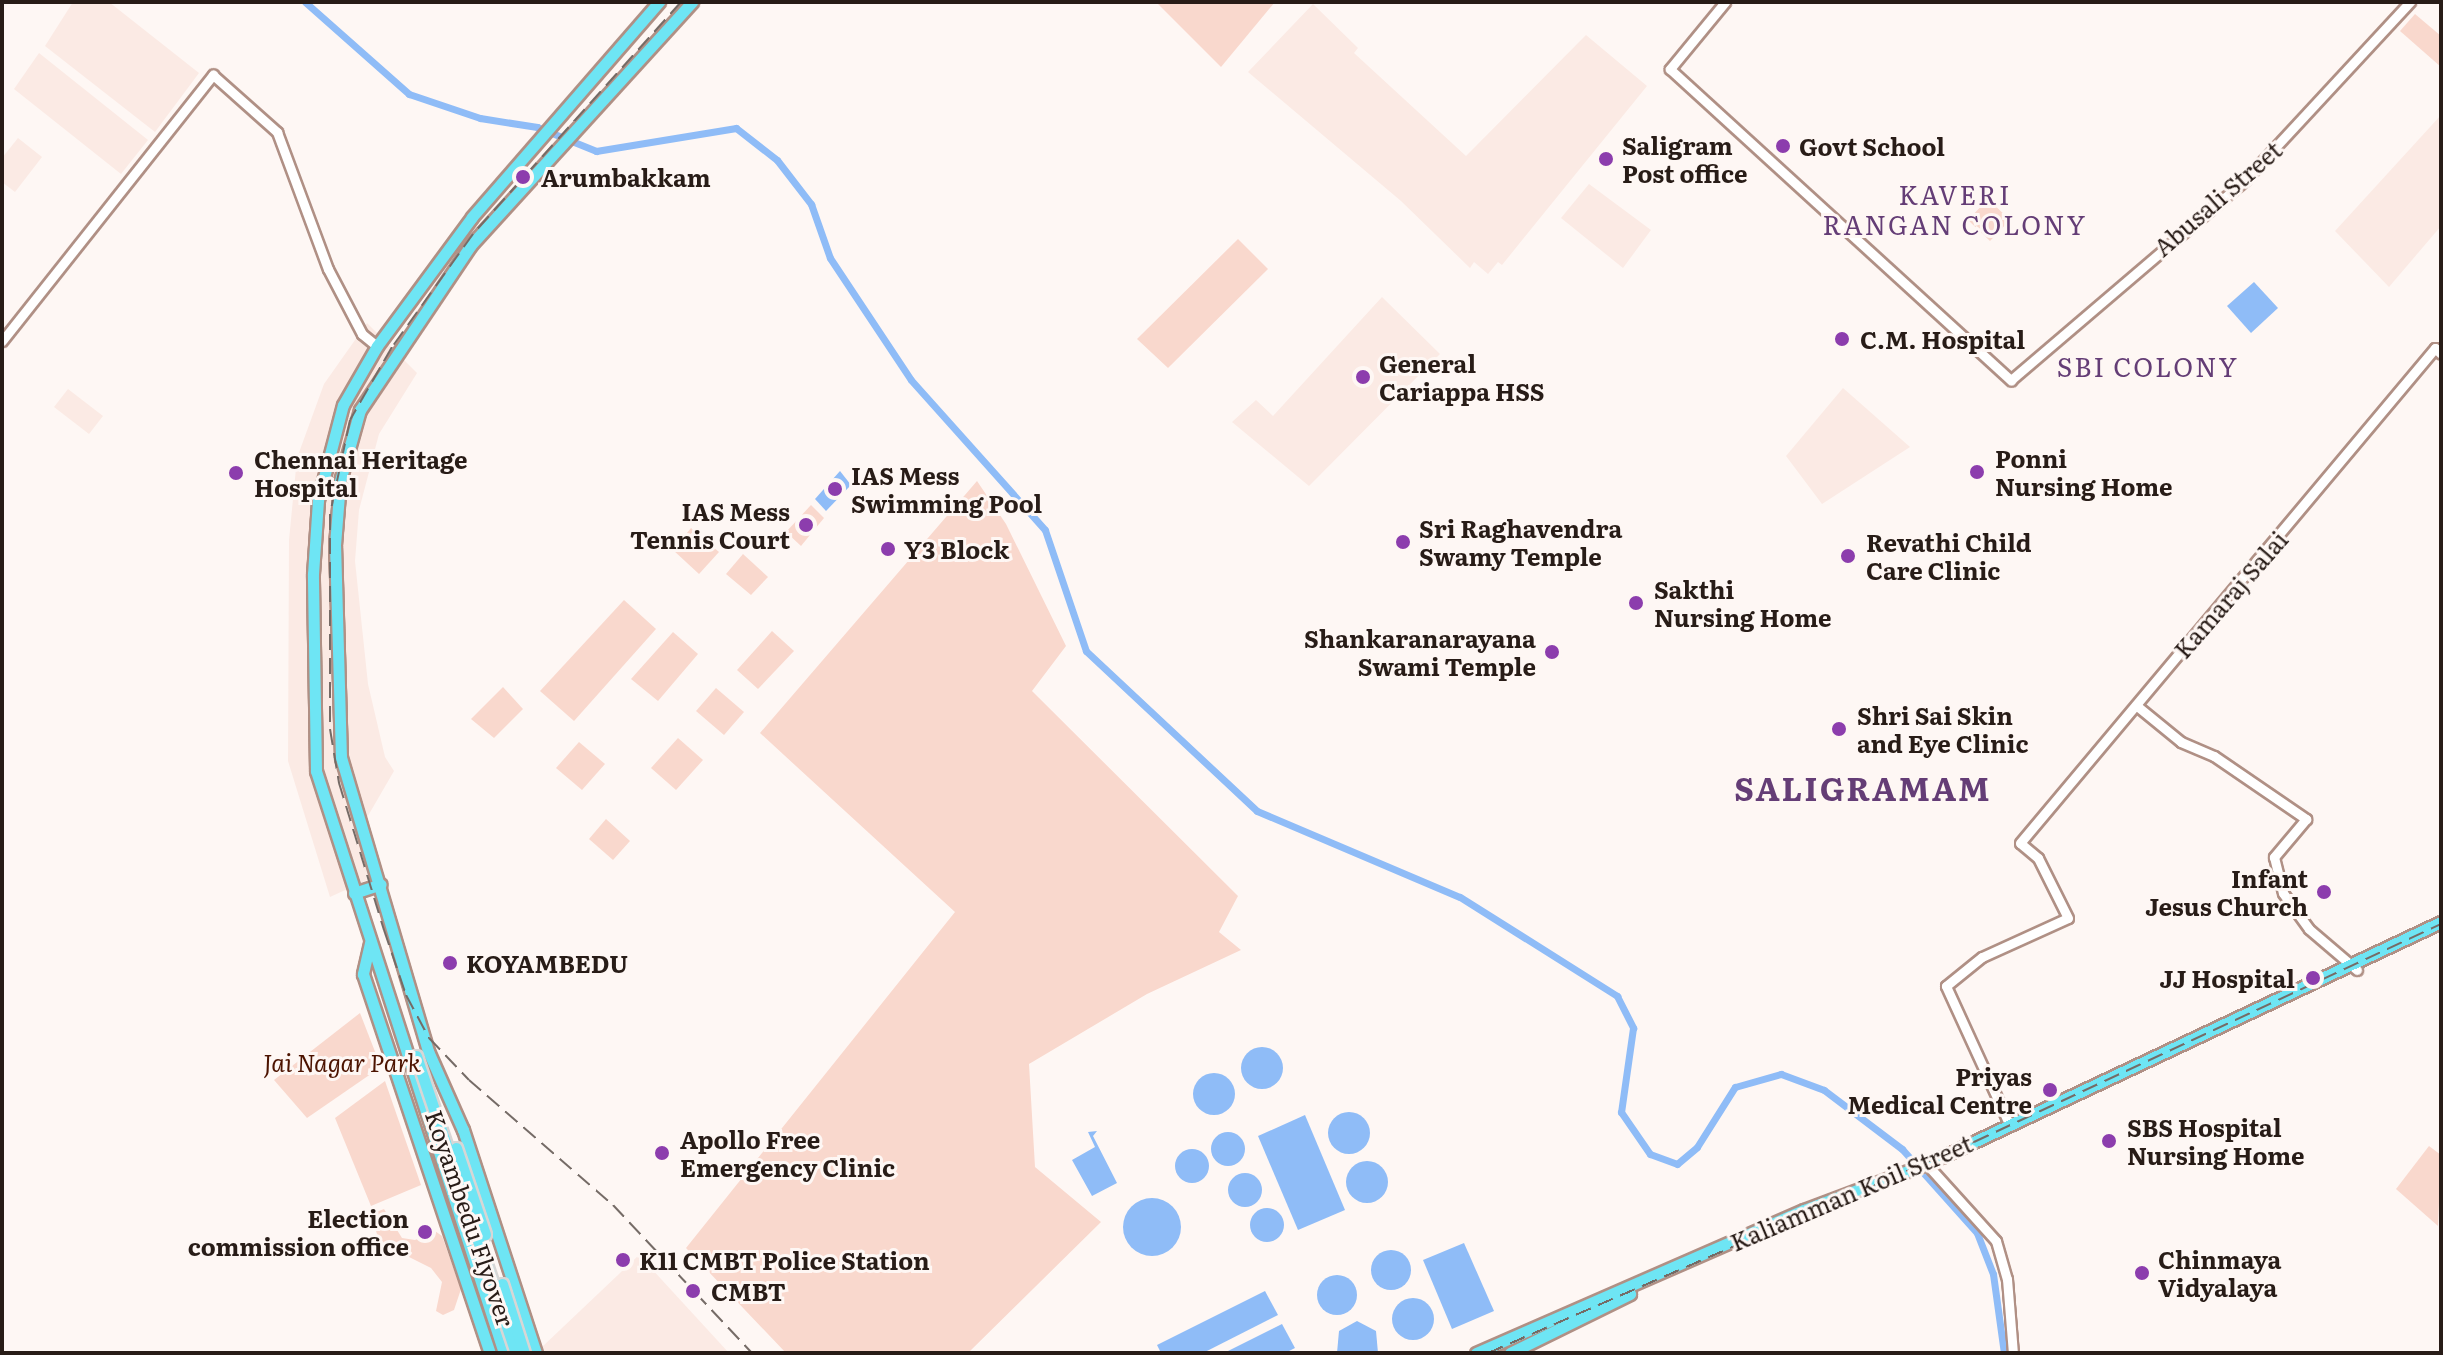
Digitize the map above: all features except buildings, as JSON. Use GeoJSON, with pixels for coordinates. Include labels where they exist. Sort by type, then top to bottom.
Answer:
{"type":"FeatureCollection","features":[{"type":"Feature","properties":{"kind":"main road"},"geometry":{"type":"LineString","coordinates":[[531,1333],[503,1348],[354,893],[312,746],[313,574],[323,474],[343,405],[377,346],[459,234],[659,2]]}},
{"type":"Feature","properties":{"kind":"main road"},"geometry":{"type":"LineString","coordinates":[[536,1353],[463,1130],[428,1051],[381,884],[341,758],[336,726],[335,545],[340,481],[360,410],[387,364],[470,246],[557,155],[692,2]]}},
{"type":"Feature","properties":{"kind":"main road"},"geometry":{"type":"LineString","coordinates":[[528,152],[545,167]]}},
{"type":"Feature","properties":{"kind":"main road"},"geometry":{"type":"LineString","coordinates":[[354,893],[381,884]]}},
{"type":"Feature","properties":{"kind":"main road","name":"Kaliamman Koil Street"},"geometry":{"type":"LineString","coordinates":[[1476,1353],[1848,1196],[1926,1168],[2355,968],[2441,922]]}},
{"type":"Feature","properties":{"kind":"main road","name":"Kaliamman Koil Street"},"geometry":{"type":"LineString","coordinates":[[1926,1168],[2010,1126],[2355,968],[2441,932]]}},
{"type":"Feature","properties":{"kind":"main road"},"geometry":{"type":"LineString","coordinates":[[370,943],[363,974],[490,1353]]}},
{"type":"Feature","properties":{"kind":"main road","name":"Koyambedu Flyover"},"geometry":{"type":"LineString","coordinates":[[403,1043],[416,1056],[516,1353]]}},
{"type":"Feature","properties":{"kind":"main road","name":"Koyambedu Flyover"},"geometry":{"type":"LineString","coordinates":[[428,1051],[426,1065],[524,1353]]}},
{"type":"Feature","properties":{"kind":"main road","name":"Kaliamman Koil Street"},"geometry":{"type":"LineString","coordinates":[[1510,1353],[1689,1267],[1848,1196]]}},
{"type":"Feature","properties":{"kind":"main road"},"geometry":{"type":"LineString","coordinates":[[468,1236],[494,1226]]}},
{"type":"Feature","properties":{"kind":"street","name":"Abusali Street"},"geometry":{"type":"LineString","coordinates":[[1725,2],[1670,69],[2011,380],[2245,180],[2410,2]]}},
{"type":"Feature","properties":{"kind":"street"},"geometry":{"type":"LineString","coordinates":[[2,341],[213,75],[260,112],[277,132],[328,269],[362,334],[377,346]]}},
{"type":"Feature","properties":{"kind":"street","name":"Kamaraj Salai"},"geometry":{"type":"LineString","coordinates":[[2010,1126],[1946,986],[1982,957],[2068,918],[2038,858],[2020,843],[2435,348],[2441,354]]}},
{"type":"Feature","properties":{"kind":"street"},"geometry":{"type":"LineString","coordinates":[[2137,706],[2181,742],[2214,756],[2306,819],[2277,851],[2276,872],[2288,905],[2355,968]]}},
{"type":"Feature","properties":{"kind":"street"},"geometry":{"type":"LineString","coordinates":[[1926,1168],[1996,1241],[2007,1279],[2013,1353]]}},
{"type":"Feature","properties":{"kind":"shaded area"},"geometry":{"type":"Polygon","coordinates":[[[73,2],[109,2],[199,73],[155,132],[45,46],[73,2]]]}},
{"type":"Feature","properties":{"kind":"shaded area"},"geometry":{"type":"Polygon","coordinates":[[[1313,4],[1358,48],[1354,53],[1466,156],[1586,35],[1647,86],[1502,265],[1498,262],[1488,274],[1474,262],[1470,268],[1401,201],[1248,72],[1313,4]]]}},
{"type":"Feature","properties":{"kind":"shaded area"},"geometry":{"type":"Polygon","coordinates":[[[39,53],[148,140],[121,174],[14,89],[39,53]]]}},
{"type":"Feature","properties":{"kind":"shaded area"},"geometry":{"type":"Polygon","coordinates":[[[2441,115],[2441,226],[2389,287],[2335,231],[2441,115]]]}},
{"type":"Feature","properties":{"kind":"shaded area"},"geometry":{"type":"Polygon","coordinates":[[[18,138],[42,157],[15,192],[2,182],[2,158],[18,138]]]}},
{"type":"Feature","properties":{"kind":"shaded area"},"geometry":{"type":"Polygon","coordinates":[[[1589,184],[1651,230],[1623,268],[1561,218],[1589,184]]]}},
{"type":"Feature","properties":{"kind":"shaded area","name":"General Cariappa HSS"},"geometry":{"type":"Polygon","coordinates":[[[1382,297],[1440,354],[1309,486],[1232,422],[1256,400],[1273,416],[1382,297]]]}},
{"type":"Feature","properties":{"kind":"shaded area"},"geometry":{"type":"Polygon","coordinates":[[[367,323],[417,373],[379,434],[359,510],[355,561],[368,684],[385,757],[394,771],[365,821],[380,874],[330,897],[288,761],[289,540],[297,458],[324,384],[367,323]]]}},
{"type":"Feature","properties":{"kind":"shaded area"},"geometry":{"type":"Polygon","coordinates":[[[1843,388],[1910,447],[1822,504],[1786,456],[1843,388]]]}},
{"type":"Feature","properties":{"kind":"shaded area"},"geometry":{"type":"Polygon","coordinates":[[[68,389],[103,416],[89,434],[54,407],[68,389]]]}},
{"type":"Feature","properties":{"kind":"shaded area"},"geometry":{"type":"Polygon","coordinates":[[[639,1255],[729,1353],[544,1353],[542,1347],[639,1255]]]}},
{"type":"Feature","properties":{"kind":"green space"},"geometry":{"type":"Polygon","coordinates":[[[1156,2],[1275,2],[1221,67],[1156,2]]]}},
{"type":"Feature","properties":{"kind":"green space"},"geometry":{"type":"Polygon","coordinates":[[[2415,14],[2441,36],[2441,67],[2400,31],[2415,14]]]}},
{"type":"Feature","properties":{"kind":"green space"},"geometry":{"type":"Polygon","coordinates":[[[1988,199],[2010,220],[1990,241],[1968,220],[1988,199]]]}},
{"type":"Feature","properties":{"kind":"green space"},"geometry":{"type":"Polygon","coordinates":[[[1238,239],[1268,269],[1168,368],[1137,339],[1238,239]]]}},
{"type":"Feature","properties":{"kind":"green space"},"geometry":{"type":"Polygon","coordinates":[[[977,481],[1006,524],[1066,646],[1032,691],[1238,896],[1219,932],[1241,950],[1147,994],[1029,1064],[1035,1167],[1101,1222],[968,1353],[786,1353],[686,1248],[955,912],[760,733],[977,481]]]}},
{"type":"Feature","properties":{"kind":"green space","name":"IAS Mess Tennis Court"},"geometry":{"type":"Polygon","coordinates":[[[811,505],[824,518],[801,546],[786,532],[811,505]]]}},
{"type":"Feature","properties":{"kind":"green space"},"geometry":{"type":"Polygon","coordinates":[[[691,528],[719,552],[699,574],[673,550],[691,528]]]}},
{"type":"Feature","properties":{"kind":"green space"},"geometry":{"type":"Polygon","coordinates":[[[743,554],[768,577],[751,595],[726,574],[743,554]]]}},
{"type":"Feature","properties":{"kind":"green space"},"geometry":{"type":"Polygon","coordinates":[[[624,600],[656,629],[574,721],[540,691],[624,600]]]}},
{"type":"Feature","properties":{"kind":"green space"},"geometry":{"type":"Polygon","coordinates":[[[772,631],[794,651],[758,689],[737,670],[772,631]]]}},
{"type":"Feature","properties":{"kind":"green space"},"geometry":{"type":"Polygon","coordinates":[[[673,632],[698,654],[658,701],[631,679],[673,632]]]}},
{"type":"Feature","properties":{"kind":"green space"},"geometry":{"type":"Polygon","coordinates":[[[503,687],[523,709],[494,738],[471,719],[503,687]]]}},
{"type":"Feature","properties":{"kind":"green space"},"geometry":{"type":"Polygon","coordinates":[[[716,688],[744,712],[724,735],[696,711],[716,688]]]}},
{"type":"Feature","properties":{"kind":"green space"},"geometry":{"type":"Polygon","coordinates":[[[678,738],[703,760],[676,790],[651,768],[678,738]]]}},
{"type":"Feature","properties":{"kind":"green space"},"geometry":{"type":"Polygon","coordinates":[[[579,742],[605,764],[582,790],[556,768],[579,742]]]}},
{"type":"Feature","properties":{"kind":"green space"},"geometry":{"type":"Polygon","coordinates":[[[606,819],[630,841],[613,860],[589,839],[606,819]]]}},
{"type":"Feature","properties":{"kind":"green space","name":"Jai Nagar Park"},"geometry":{"type":"Polygon","coordinates":[[[360,1013],[381,1067],[307,1118],[274,1080],[360,1013]]]}},
{"type":"Feature","properties":{"kind":"green space"},"geometry":{"type":"Polygon","coordinates":[[[385,1081],[421,1185],[371,1206],[335,1118],[385,1081]]]}},
{"type":"Feature","properties":{"kind":"green space"},"geometry":{"type":"Polygon","coordinates":[[[2429,1146],[2441,1155],[2438,1226],[2396,1189],[2429,1146]]]}},
{"type":"Feature","properties":{"kind":"green space"},"geometry":{"type":"Polygon","coordinates":[[[384,1209],[402,1238],[415,1240],[435,1231],[442,1236],[461,1289],[454,1310],[443,1315],[436,1311],[442,1282],[431,1268],[391,1248],[382,1251],[371,1214],[384,1209]]]}},
{"type":"Feature","properties":{"kind":"water"},"geometry":{"type":"Polygon","coordinates":[[[2254,282],[2278,308],[2251,333],[2227,306],[2254,282]]]}},
{"type":"Feature","properties":{"kind":"water","name":"IAS Mess Swimming Pool"},"geometry":{"type":"Polygon","coordinates":[[[840,471],[851,485],[826,511],[815,499],[840,471]]]}},
{"type":"Feature","properties":{"kind":"water"},"geometry":{"type":"Polygon","coordinates":[[[1262,1047],[1277,1053],[1283,1068],[1277,1083],[1262,1089],[1247,1083],[1241,1068],[1247,1053],[1262,1047]]]}},
{"type":"Feature","properties":{"kind":"water"},"geometry":{"type":"Polygon","coordinates":[[[1214,1073],[1229,1079],[1235,1094],[1229,1109],[1214,1115],[1199,1109],[1193,1094],[1199,1079],[1214,1073]]]}},
{"type":"Feature","properties":{"kind":"water"},"geometry":{"type":"Polygon","coordinates":[[[1349,1112],[1364,1118],[1370,1133],[1364,1148],[1349,1154],[1334,1148],[1328,1133],[1334,1118],[1349,1112]]]}},
{"type":"Feature","properties":{"kind":"water"},"geometry":{"type":"Polygon","coordinates":[[[1305,1115],[1345,1210],[1298,1230],[1258,1136],[1305,1115]]]}},
{"type":"Feature","properties":{"kind":"water"},"geometry":{"type":"Polygon","coordinates":[[[1097,1131],[1093,1136],[1117,1183],[1092,1196],[1072,1160],[1095,1147],[1088,1132],[1097,1131]]]}},
{"type":"Feature","properties":{"kind":"water"},"geometry":{"type":"Polygon","coordinates":[[[1228,1132],[1240,1137],[1245,1149],[1240,1161],[1228,1166],[1216,1161],[1211,1149],[1216,1137],[1228,1132]]]}},
{"type":"Feature","properties":{"kind":"water"},"geometry":{"type":"Polygon","coordinates":[[[1192,1149],[1204,1154],[1209,1166],[1204,1178],[1192,1183],[1180,1178],[1175,1166],[1180,1154],[1192,1149]]]}},
{"type":"Feature","properties":{"kind":"water"},"geometry":{"type":"Polygon","coordinates":[[[1367,1161],[1382,1167],[1388,1182],[1382,1197],[1367,1203],[1352,1197],[1346,1182],[1352,1167],[1367,1161]]]}},
{"type":"Feature","properties":{"kind":"water"},"geometry":{"type":"Polygon","coordinates":[[[1245,1173],[1257,1178],[1262,1190],[1257,1202],[1245,1207],[1233,1202],[1228,1190],[1233,1178],[1245,1173]]]}},
{"type":"Feature","properties":{"kind":"water"},"geometry":{"type":"Polygon","coordinates":[[[1152,1198],[1173,1206],[1181,1227],[1173,1248],[1152,1256],[1131,1248],[1123,1227],[1131,1206],[1152,1198]]]}},
{"type":"Feature","properties":{"kind":"water"},"geometry":{"type":"Polygon","coordinates":[[[1267,1208],[1279,1213],[1284,1225],[1279,1237],[1267,1242],[1255,1237],[1250,1225],[1255,1213],[1267,1208]]]}},
{"type":"Feature","properties":{"kind":"water"},"geometry":{"type":"Polygon","coordinates":[[[1464,1243],[1494,1311],[1452,1329],[1423,1260],[1464,1243]]]}},
{"type":"Feature","properties":{"kind":"water"},"geometry":{"type":"Polygon","coordinates":[[[1391,1250],[1405,1256],[1411,1270],[1405,1284],[1391,1290],[1377,1284],[1371,1270],[1377,1256],[1391,1250]]]}},
{"type":"Feature","properties":{"kind":"water"},"geometry":{"type":"Polygon","coordinates":[[[1337,1275],[1351,1281],[1357,1295],[1351,1309],[1337,1315],[1323,1309],[1317,1295],[1323,1281],[1337,1275]]]}},
{"type":"Feature","properties":{"kind":"water"},"geometry":{"type":"Polygon","coordinates":[[[1265,1291],[1278,1315],[1203,1353],[1161,1353],[1157,1345],[1265,1291]]]}},
{"type":"Feature","properties":{"kind":"water"},"geometry":{"type":"Polygon","coordinates":[[[1413,1298],[1428,1304],[1434,1319],[1428,1334],[1413,1340],[1398,1334],[1392,1319],[1398,1304],[1413,1298]]]}},
{"type":"Feature","properties":{"kind":"water"},"geometry":{"type":"Polygon","coordinates":[[[1357,1321],[1376,1331],[1378,1353],[1337,1353],[1339,1331],[1357,1321]]]}},
{"type":"Feature","properties":{"kind":"water"},"geometry":{"type":"Polygon","coordinates":[[[1282,1324],[1295,1348],[1285,1353],[1224,1353],[1282,1324]]]}},
{"type":"Feature","properties":{"kind":"waterway"},"geometry":{"type":"LineString","coordinates":[[305,2],[409,94],[480,118],[537,127],[596,151],[736,128],[777,160],[811,204],[830,258],[911,380],[1045,530],[1086,651],[1257,811],[1460,897],[1617,996],[1633,1028],[1621,1112],[1650,1154],[1677,1164],[1697,1147],[1735,1087],[1781,1074],[1824,1090],[1902,1149],[1977,1233],[1993,1274],[2004,1353]]}},
{"type":"Feature","properties":{"kind":"railway"},"geometry":{"type":"LineString","coordinates":[[681,2],[473,234],[392,347],[350,420],[330,514],[330,729],[339,783],[384,930],[406,995],[429,1038],[469,1080],[613,1205],[752,1353]]}},
{"type":"Feature","properties":{"kind":"railway"},"geometry":{"type":"LineString","coordinates":[[1488,1353],[1974,1142],[2441,924]]}},
{"type":"Feature","properties":{"kind":"place","name":"Govt School"},"geometry":{"type":"Point","coordinates":[1783,146]}},
{"type":"Feature","properties":{"kind":"place","name":"Saligram Post office"},"geometry":{"type":"Point","coordinates":[1606,159]}},
{"type":"Feature","properties":{"kind":"place","name":"Arumbakkam"},"geometry":{"type":"Point","coordinates":[523,177]}},
{"type":"Feature","properties":{"kind":"place","name":"C.M. Hospital"},"geometry":{"type":"Point","coordinates":[1842,339]}},
{"type":"Feature","properties":{"kind":"place","name":"General Cariappa HSS"},"geometry":{"type":"Point","coordinates":[1363,377]}},
{"type":"Feature","properties":{"kind":"place","name":"Ponni Nursing Home"},"geometry":{"type":"Point","coordinates":[1977,472]}},
{"type":"Feature","properties":{"kind":"place","name":"Chennai Heritage Hospital"},"geometry":{"type":"Point","coordinates":[236,473]}},
{"type":"Feature","properties":{"kind":"place","name":"IAS Mess Swimming Pool"},"geometry":{"type":"Point","coordinates":[835,489]}},
{"type":"Feature","properties":{"kind":"place","name":"IAS Mess Tennis Court"},"geometry":{"type":"Point","coordinates":[806,525]}},
{"type":"Feature","properties":{"kind":"place","name":"Sri Raghavendra Swamy Temple"},"geometry":{"type":"Point","coordinates":[1403,542]}},
{"type":"Feature","properties":{"kind":"place","name":"Y3 Block"},"geometry":{"type":"Point","coordinates":[888,549]}},
{"type":"Feature","properties":{"kind":"place","name":"Revathi Child Care Clinic"},"geometry":{"type":"Point","coordinates":[1848,556]}},
{"type":"Feature","properties":{"kind":"place","name":"Sakthi Nursing Home"},"geometry":{"type":"Point","coordinates":[1636,603]}},
{"type":"Feature","properties":{"kind":"place","name":"Shankaranarayana Swami Temple"},"geometry":{"type":"Point","coordinates":[1552,652]}},
{"type":"Feature","properties":{"kind":"place","name":"Shri Sai Skin and Eye Clinic"},"geometry":{"type":"Point","coordinates":[1839,729]}},
{"type":"Feature","properties":{"kind":"place","name":"Infant Jesus Church"},"geometry":{"type":"Point","coordinates":[2324,892]}},
{"type":"Feature","properties":{"kind":"place","name":"KOYAMBEDU"},"geometry":{"type":"Point","coordinates":[450,963]}},
{"type":"Feature","properties":{"kind":"place","name":"JJ Hospital"},"geometry":{"type":"Point","coordinates":[2313,978]}},
{"type":"Feature","properties":{"kind":"place","name":"Priyas Medical Centre"},"geometry":{"type":"Point","coordinates":[2050,1090]}},
{"type":"Feature","properties":{"kind":"place","name":"SBS Hospital Nursing Home"},"geometry":{"type":"Point","coordinates":[2109,1141]}},
{"type":"Feature","properties":{"kind":"place","name":"Apollo Free Emergency Clinic"},"geometry":{"type":"Point","coordinates":[662,1153]}},
{"type":"Feature","properties":{"kind":"place","name":"Election commission office"},"geometry":{"type":"Point","coordinates":[425,1232]}},
{"type":"Feature","properties":{"kind":"place","name":"K11 CMBT Police Station"},"geometry":{"type":"Point","coordinates":[623,1260]}},
{"type":"Feature","properties":{"kind":"place","name":"Chinmaya Vidyalaya"},"geometry":{"type":"Point","coordinates":[2142,1273]}},
{"type":"Feature","properties":{"kind":"place","name":"CMBT"},"geometry":{"type":"Point","coordinates":[693,1291]}},
{"type":"Feature","properties":{"kind":"district","name":"KAVERI RANGAN COLONY"},"geometry":{"type":"Point","coordinates":[1955,209]}},
{"type":"Feature","properties":{"kind":"district","name":"SBI COLONY"},"geometry":{"type":"Point","coordinates":[2148,366]}},
{"type":"Feature","properties":{"kind":"district","name":"SALIGRAMAM"},"geometry":{"type":"Point","coordinates":[1863,787]}}]}
